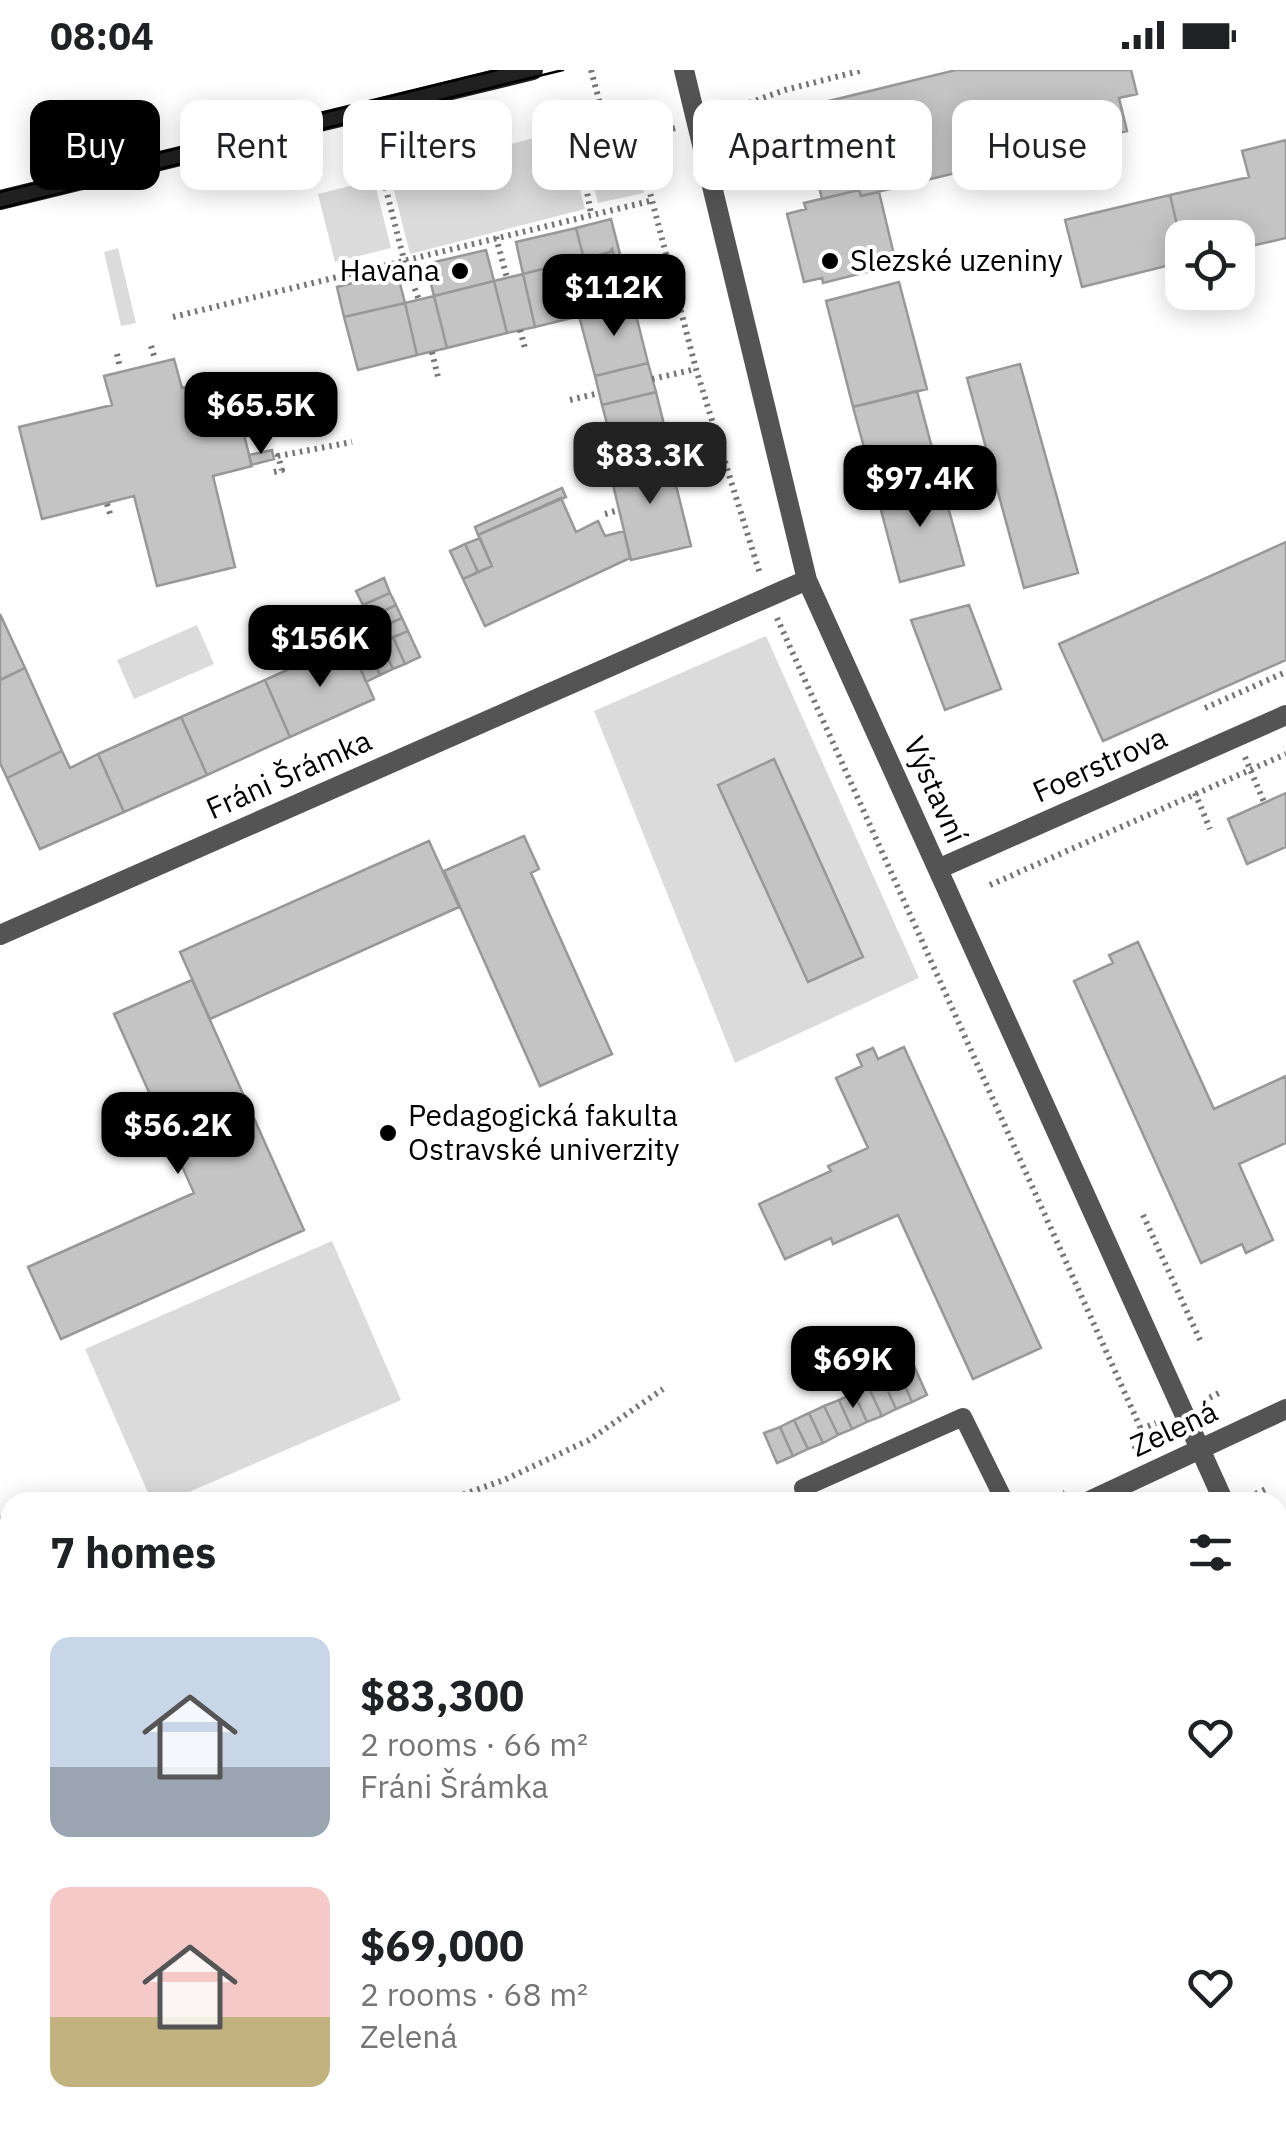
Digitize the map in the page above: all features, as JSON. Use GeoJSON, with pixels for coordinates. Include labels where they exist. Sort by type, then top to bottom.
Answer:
{"type":"FeatureCollection","features":[{"type":"Feature","properties":{"kind":"main road"},"geometry":{"type":"LineString","coordinates":[[0,200],[533,70]]}},
{"type":"Feature","properties":{"kind":"street","name":"Výstavní"},"geometry":{"type":"LineString","coordinates":[[684,70],[807,580],[1219,1492]]}},
{"type":"Feature","properties":{"kind":"street","name":"Fráni Šrámka"},"geometry":{"type":"LineString","coordinates":[[0,935],[807,580]]}},
{"type":"Feature","properties":{"kind":"street","name":"Foerstrova"},"geometry":{"type":"LineString","coordinates":[[938,869],[1286,715]]}},
{"type":"Feature","properties":{"kind":"street","name":"Zelená"},"geometry":{"type":"LineString","coordinates":[[1091,1492],[1200,1451],[1286,1409]]}},
{"type":"Feature","properties":{"kind":"lane"},"geometry":{"type":"LineString","coordinates":[[804,1488],[963,1417],[1000,1492]]}},
{"type":"Feature","properties":{"kind":"path"},"geometry":{"type":"LineString","coordinates":[[591,70],[599,100]]}},
{"type":"Feature","properties":{"kind":"path"},"geometry":{"type":"LineString","coordinates":[[386,190],[419,300]]}},
{"type":"Feature","properties":{"kind":"path"},"geometry":{"type":"LineString","coordinates":[[587,190],[591,214]]}},
{"type":"Feature","properties":{"kind":"path"},"geometry":{"type":"LineString","coordinates":[[173,318],[654,200]]}},
{"type":"Feature","properties":{"kind":"path"},"geometry":{"type":"LineString","coordinates":[[496,238],[507,278]]}},
{"type":"Feature","properties":{"kind":"path"},"geometry":{"type":"LineString","coordinates":[[520,330],[525,348]]}},
{"type":"Feature","properties":{"kind":"path"},"geometry":{"type":"LineString","coordinates":[[151,346],[155,359]]}},
{"type":"Feature","properties":{"kind":"path"},"geometry":{"type":"LineString","coordinates":[[432,352],[439,381]]}},
{"type":"Feature","properties":{"kind":"path"},"geometry":{"type":"LineString","coordinates":[[116,354],[120,368]]}},
{"type":"Feature","properties":{"kind":"path"},"geometry":{"type":"LineString","coordinates":[[652,379],[696,369]]}},
{"type":"Feature","properties":{"kind":"path"},"geometry":{"type":"LineString","coordinates":[[570,400],[599,393]]}},
{"type":"Feature","properties":{"kind":"path"},"geometry":{"type":"LineString","coordinates":[[271,460],[274,472],[282,470],[278,456],[352,442]]}},
{"type":"Feature","properties":{"kind":"path"},"geometry":{"type":"LineString","coordinates":[[107,504],[111,517]]}},
{"type":"Feature","properties":{"kind":"path"},"geometry":{"type":"LineString","coordinates":[[605,514],[619,510]]}},
{"type":"Feature","properties":{"kind":"path"},"geometry":{"type":"LineString","coordinates":[[768,598],[1141,1429],[1134,1453],[1126,1461]]}},
{"type":"Feature","properties":{"kind":"path"},"geometry":{"type":"LineString","coordinates":[[1205,708],[1286,672]]}},
{"type":"Feature","properties":{"kind":"path"},"geometry":{"type":"LineString","coordinates":[[1237,737],[1264,802]]}},
{"type":"Feature","properties":{"kind":"path"},"geometry":{"type":"LineString","coordinates":[[990,885],[1286,754]]}},
{"type":"Feature","properties":{"kind":"path"},"geometry":{"type":"LineString","coordinates":[[1181,762],[1210,829]]}},
{"type":"Feature","properties":{"kind":"path"},"geometry":{"type":"LineString","coordinates":[[1142,1215],[1200,1340]]}},
{"type":"Feature","properties":{"kind":"path"},"geometry":{"type":"LineString","coordinates":[[470,1492],[589,1440],[663,1389]]}},
{"type":"Feature","properties":{"kind":"path"},"geometry":{"type":"LineString","coordinates":[[1202,1401],[1222,1392]]}},
{"type":"Feature","properties":{"kind":"path"},"geometry":{"type":"LineString","coordinates":[[1141,1429],[1156,1423]]}},
{"type":"Feature","properties":{"kind":"path"},"geometry":{"type":"LineString","coordinates":[[1261,1492],[1266,1490]]}},
{"type":"Feature","properties":{"kind":"shaded area"},"geometry":{"type":"Polygon","coordinates":[[[532,138],[532,190],[580,190],[585,209],[410,254],[394,190],[512,190],[512,144],[532,138]]]}},
{"type":"Feature","properties":{"kind":"shaded area"},"geometry":{"type":"Polygon","coordinates":[[[343,188],[376,190],[391,248],[335,262],[318,194],[343,188]]]}},
{"type":"Feature","properties":{"kind":"shaded area"},"geometry":{"type":"Polygon","coordinates":[[[595,190],[644,193],[598,203],[595,190]]]}},
{"type":"Feature","properties":{"kind":"shaded area"},"geometry":{"type":"Polygon","coordinates":[[[118,248],[136,323],[121,326],[104,252],[118,248]]]}},
{"type":"Feature","properties":{"kind":"shaded area"},"geometry":{"type":"Polygon","coordinates":[[[197,625],[214,664],[134,699],[117,660],[197,625]]]}},
{"type":"Feature","properties":{"kind":"shaded area"},"geometry":{"type":"Polygon","coordinates":[[[766,636],[919,978],[735,1063],[594,711],[766,636]]]}},
{"type":"Feature","properties":{"kind":"shaded area"},"geometry":{"type":"Polygon","coordinates":[[[332,1241],[401,1400],[189,1492],[148,1492],[85,1349],[332,1241]]]}},
{"type":"Feature","properties":{"kind":"building"},"geometry":{"type":"Polygon","coordinates":[[[956,70],[1131,70],[1137,94],[1119,100],[952,100],[952,174],[932,179],[932,100],[833,100],[956,70]]]}},
{"type":"Feature","properties":{"kind":"building"},"geometry":{"type":"Polygon","coordinates":[[[1286,140],[1286,238],[1255,245],[1255,220],[1176,220],[1170,195],[1249,177],[1242,151],[1286,140]]]}},
{"type":"Feature","properties":{"kind":"building"},"geometry":{"type":"Polygon","coordinates":[[[820,190],[859,190],[822,199],[820,190]]]}},
{"type":"Feature","properties":{"kind":"building"},"geometry":{"type":"Polygon","coordinates":[[[859,190],[886,190],[861,196],[859,190]]]}},
{"type":"Feature","properties":{"kind":"building"},"geometry":{"type":"Polygon","coordinates":[[[859,190],[861,196],[879,192],[895,259],[877,264],[879,269],[823,283],[822,278],[804,282],[787,214],[806,209],[804,203],[859,190]]]}},
{"type":"Feature","properties":{"kind":"building"},"geometry":{"type":"Polygon","coordinates":[[[1170,195],[1176,220],[1165,220],[1165,266],[1082,287],[1065,220],[1170,195]]]}},
{"type":"Feature","properties":{"kind":"building"},"geometry":{"type":"Polygon","coordinates":[[[611,219],[628,285],[621,287],[612,249],[584,259],[576,228],[611,219]]]}},
{"type":"Feature","properties":{"kind":"building"},"geometry":{"type":"Polygon","coordinates":[[[576,228],[584,259],[523,274],[516,242],[576,228]]]}},
{"type":"Feature","properties":{"kind":"building"},"geometry":{"type":"Polygon","coordinates":[[[612,249],[621,287],[628,285],[633,303],[535,327],[523,274],[612,249]]]}},
{"type":"Feature","properties":{"kind":"building"},"geometry":{"type":"Polygon","coordinates":[[[486,250],[494,281],[434,296],[426,264],[486,250]]]}},
{"type":"Feature","properties":{"kind":"building"},"geometry":{"type":"Polygon","coordinates":[[[397,272],[405,303],[344,317],[337,287],[397,272]]]}},
{"type":"Feature","properties":{"kind":"building"},"geometry":{"type":"Polygon","coordinates":[[[523,274],[535,327],[507,333],[494,281],[523,274]]]}},
{"type":"Feature","properties":{"kind":"building"},"geometry":{"type":"Polygon","coordinates":[[[494,281],[507,333],[447,348],[434,296],[494,281]]]}},
{"type":"Feature","properties":{"kind":"building"},"geometry":{"type":"Polygon","coordinates":[[[899,282],[927,389],[853,407],[826,301],[899,282]]]}},
{"type":"Feature","properties":{"kind":"building"},"geometry":{"type":"Polygon","coordinates":[[[434,296],[447,348],[417,355],[405,303],[434,296]]]}},
{"type":"Feature","properties":{"kind":"building"},"geometry":{"type":"Polygon","coordinates":[[[405,303],[417,355],[358,370],[344,317],[405,303]]]}},
{"type":"Feature","properties":{"kind":"building"},"geometry":{"type":"Polygon","coordinates":[[[633,303],[648,363],[595,376],[579,316],[633,303]]]}},
{"type":"Feature","properties":{"kind":"building"},"geometry":{"type":"Polygon","coordinates":[[[174,359],[182,388],[229,376],[252,466],[213,476],[235,567],[157,586],[134,496],[42,519],[19,427],[112,405],[104,376],[174,359]]]}},
{"type":"Feature","properties":{"kind":"building"},"geometry":{"type":"Polygon","coordinates":[[[648,363],[656,392],[602,405],[595,376],[648,363]]]}},
{"type":"Feature","properties":{"kind":"building"},"geometry":{"type":"Polygon","coordinates":[[[1020,364],[1078,573],[1024,588],[967,378],[1020,364]]]}},
{"type":"Feature","properties":{"kind":"building"},"geometry":{"type":"Polygon","coordinates":[[[917,391],[940,478],[877,495],[853,407],[917,391]]]}},
{"type":"Feature","properties":{"kind":"building"},"geometry":{"type":"Polygon","coordinates":[[[656,392],[671,453],[618,465],[602,405],[656,392]]]}},
{"type":"Feature","properties":{"kind":"building"},"geometry":{"type":"Polygon","coordinates":[[[272,450],[274,459],[251,465],[249,455],[272,450]]]}},
{"type":"Feature","properties":{"kind":"building"},"geometry":{"type":"Polygon","coordinates":[[[668,453],[691,546],[631,560],[609,468],[668,453]]]}},
{"type":"Feature","properties":{"kind":"building"},"geometry":{"type":"Polygon","coordinates":[[[940,478],[964,565],[900,582],[877,495],[940,478]]]}},
{"type":"Feature","properties":{"kind":"building"},"geometry":{"type":"Polygon","coordinates":[[[562,488],[566,497],[478,535],[475,527],[562,488]]]}},
{"type":"Feature","properties":{"kind":"building"},"geometry":{"type":"Polygon","coordinates":[[[561,498],[576,532],[598,521],[605,536],[624,531],[630,558],[485,626],[463,579],[492,566],[478,535],[561,498]]]}},
{"type":"Feature","properties":{"kind":"building"},"geometry":{"type":"Polygon","coordinates":[[[480,538],[492,566],[478,572],[465,544],[480,538]]]}},
{"type":"Feature","properties":{"kind":"building"},"geometry":{"type":"Polygon","coordinates":[[[1286,542],[1286,660],[1103,741],[1059,644],[1286,542]]]}},
{"type":"Feature","properties":{"kind":"building"},"geometry":{"type":"Polygon","coordinates":[[[465,544],[478,572],[463,579],[450,551],[465,544]]]}},
{"type":"Feature","properties":{"kind":"building"},"geometry":{"type":"Polygon","coordinates":[[[384,578],[390,593],[363,605],[356,591],[384,578]]]}},
{"type":"Feature","properties":{"kind":"building"},"geometry":{"type":"Polygon","coordinates":[[[390,593],[396,605],[369,618],[363,605],[390,593]]]}},
{"type":"Feature","properties":{"kind":"building"},"geometry":{"type":"Polygon","coordinates":[[[396,605],[402,618],[375,630],[369,618],[396,605]]]}},
{"type":"Feature","properties":{"kind":"building"},"geometry":{"type":"Polygon","coordinates":[[[969,605],[1001,689],[945,710],[911,620],[969,605]]]}},
{"type":"Feature","properties":{"kind":"building"},"geometry":{"type":"Polygon","coordinates":[[[0,614],[25,668],[0,680],[0,614]]]}},
{"type":"Feature","properties":{"kind":"building"},"geometry":{"type":"Polygon","coordinates":[[[402,618],[408,631],[380,644],[375,630],[402,618]]]}},
{"type":"Feature","properties":{"kind":"building"},"geometry":{"type":"Polygon","coordinates":[[[408,631],[420,657],[405,664],[393,637],[408,631]]]}},
{"type":"Feature","properties":{"kind":"building"},"geometry":{"type":"Polygon","coordinates":[[[393,637],[405,664],[393,669],[380,644],[393,637]]]}},
{"type":"Feature","properties":{"kind":"building"},"geometry":{"type":"Polygon","coordinates":[[[349,642],[374,699],[290,737],[265,680],[349,642]]]}},
{"type":"Feature","properties":{"kind":"building"},"geometry":{"type":"Polygon","coordinates":[[[380,642],[393,669],[380,675],[368,647],[380,642]]]}},
{"type":"Feature","properties":{"kind":"building"},"geometry":{"type":"Polygon","coordinates":[[[368,647],[380,675],[366,682],[354,654],[368,647]]]}},
{"type":"Feature","properties":{"kind":"building"},"geometry":{"type":"Polygon","coordinates":[[[25,668],[62,751],[7,778],[0,763],[0,680],[25,668]]]}},
{"type":"Feature","properties":{"kind":"building"},"geometry":{"type":"Polygon","coordinates":[[[265,680],[290,737],[207,775],[181,717],[265,680]]]}},
{"type":"Feature","properties":{"kind":"building"},"geometry":{"type":"Polygon","coordinates":[[[181,717],[207,775],[124,812],[98,754],[181,717]]]}},
{"type":"Feature","properties":{"kind":"building"},"geometry":{"type":"Polygon","coordinates":[[[62,751],[70,768],[98,754],[124,812],[40,849],[7,778],[62,751]]]}},
{"type":"Feature","properties":{"kind":"building"},"geometry":{"type":"Polygon","coordinates":[[[774,759],[863,957],[808,982],[718,785],[774,759]]]}},
{"type":"Feature","properties":{"kind":"building"},"geometry":{"type":"Polygon","coordinates":[[[1286,793],[1286,847],[1247,864],[1228,819],[1286,793]]]}},
{"type":"Feature","properties":{"kind":"building"},"geometry":{"type":"Polygon","coordinates":[[[524,836],[539,869],[531,873],[612,1054],[540,1086],[444,871],[524,836]]]}},
{"type":"Feature","properties":{"kind":"building"},"geometry":{"type":"Polygon","coordinates":[[[429,841],[459,907],[210,1019],[180,952],[429,841]]]}},
{"type":"Feature","properties":{"kind":"building"},"geometry":{"type":"Polygon","coordinates":[[[1138,942],[1214,1109],[1286,1076],[1286,1143],[1239,1164],[1273,1240],[1246,1253],[1242,1244],[1201,1263],[1074,981],[1113,963],[1109,955],[1138,942]]]}},
{"type":"Feature","properties":{"kind":"building"},"geometry":{"type":"Polygon","coordinates":[[[192,980],[304,1230],[61,1339],[28,1267],[194,1193],[114,1014],[192,980]]]}},
{"type":"Feature","properties":{"kind":"building"},"geometry":{"type":"Polygon","coordinates":[[[904,1047],[1041,1348],[973,1379],[898,1215],[833,1244],[831,1238],[785,1259],[759,1204],[831,1171],[828,1166],[868,1148],[836,1078],[862,1066],[857,1055],[873,1048],[878,1059],[904,1047]]]}},
{"type":"Feature","properties":{"kind":"building"},"geometry":{"type":"Polygon","coordinates":[[[914,1366],[927,1395],[912,1402],[899,1372],[914,1366]]]}},
{"type":"Feature","properties":{"kind":"building"},"geometry":{"type":"Polygon","coordinates":[[[899,1372],[912,1402],[896,1409],[883,1380],[899,1372]]]}},
{"type":"Feature","properties":{"kind":"building"},"geometry":{"type":"Polygon","coordinates":[[[883,1380],[896,1409],[882,1416],[868,1386],[883,1380]]]}},
{"type":"Feature","properties":{"kind":"building"},"geometry":{"type":"Polygon","coordinates":[[[868,1386],[882,1416],[867,1422],[854,1393],[868,1386]]]}},
{"type":"Feature","properties":{"kind":"building"},"geometry":{"type":"Polygon","coordinates":[[[854,1393],[867,1422],[852,1429],[839,1400],[854,1393]]]}},
{"type":"Feature","properties":{"kind":"building"},"geometry":{"type":"Polygon","coordinates":[[[839,1400],[852,1429],[838,1435],[824,1406],[839,1400]]]}},
{"type":"Feature","properties":{"kind":"building"},"geometry":{"type":"Polygon","coordinates":[[[824,1406],[838,1435],[823,1443],[809,1413],[824,1406]]]}},
{"type":"Feature","properties":{"kind":"building"},"geometry":{"type":"Polygon","coordinates":[[[809,1413],[823,1443],[808,1449],[794,1420],[809,1413]]]}},
{"type":"Feature","properties":{"kind":"building"},"geometry":{"type":"Polygon","coordinates":[[[794,1420],[808,1449],[793,1456],[780,1427],[794,1420]]]}},
{"type":"Feature","properties":{"kind":"building"},"geometry":{"type":"Polygon","coordinates":[[[780,1427],[793,1456],[777,1463],[764,1433],[780,1427]]]}},
{"type":"Feature","properties":{"kind":"tram line"},"geometry":{"type":"LineString","coordinates":[[0,192],[497,70]]}},
{"type":"Feature","properties":{"kind":"tram line"},"geometry":{"type":"LineString","coordinates":[[0,208],[563,70]]}},
{"type":"Feature","properties":{"kind":"place","name":"Slezské uzeniny"},"geometry":{"type":"Point","coordinates":[830,261]}},
{"type":"Feature","properties":{"kind":"place","name":"Havana"},"geometry":{"type":"Point","coordinates":[460,271]}},
{"type":"Feature","properties":{"kind":"place","name":"Pedagogická fakulta Ostravské univerzity"},"geometry":{"type":"Point","coordinates":[388,1133]}}]}
